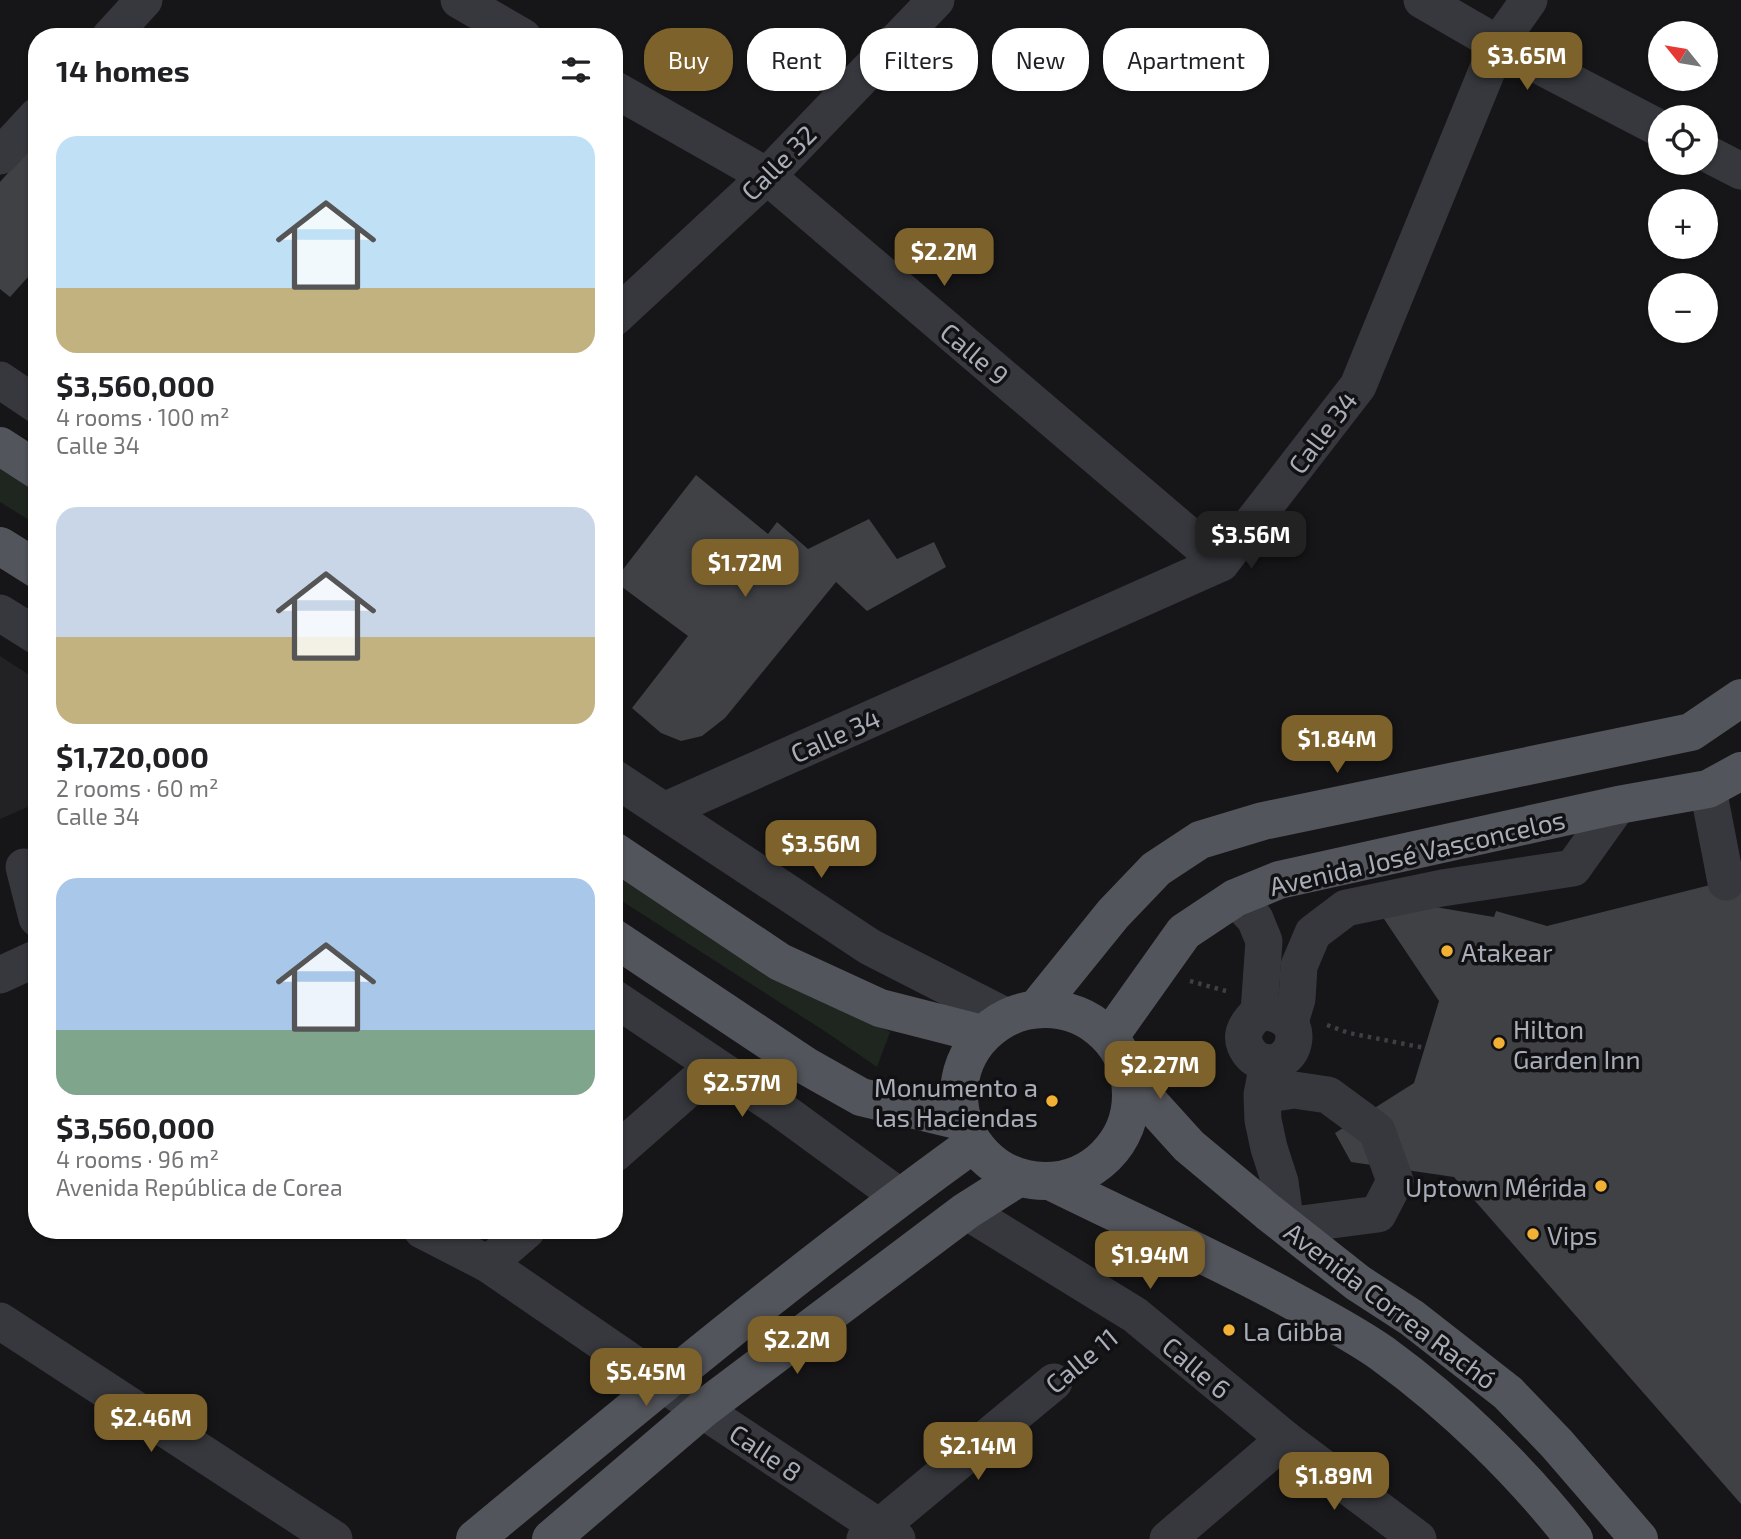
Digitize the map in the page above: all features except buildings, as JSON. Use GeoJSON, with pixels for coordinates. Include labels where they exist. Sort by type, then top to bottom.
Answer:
{"type":"FeatureCollection","features":[{"type":"Feature","properties":{"kind":"main road"},"geometry":{"type":"LineString","coordinates":[[0,546],[28,563]]}},
{"type":"Feature","properties":{"kind":"main road"},"geometry":{"type":"LineString","coordinates":[[1035,1180],[993,1165],[967,1132],[958,1090],[965,1060],[1009,1020],[1156,869],[1200,840],[1263,821],[1691,732],[1741,698]]}},
{"type":"Feature","properties":{"kind":"main road","name":"Avenida José Vasconcelos"},"geometry":{"type":"LineString","coordinates":[[1110,1036],[1184,932],[1235,898],[1279,880],[1618,805],[1708,789],[1741,771]]}},
{"type":"Feature","properties":{"kind":"main road"},"geometry":{"type":"LineString","coordinates":[[551,1539],[704,1409],[966,1211],[1035,1180],[1091,1168],[1115,1146],[1130,1115],[1131,1082],[1121,1051],[1110,1036],[1076,1013],[1057,1008],[1009,1020],[880,1008],[780,962],[623,857]]}},
{"type":"Feature","properties":{"kind":"main road"},"geometry":{"type":"LineString","coordinates":[[623,944],[806,1066],[861,1097],[967,1132]]}},
{"type":"Feature","properties":{"kind":"main road","name":"Avenida Correa Rachó"},"geometry":{"type":"LineString","coordinates":[[1131,1082],[1189,1146],[1358,1283],[1412,1318],[1508,1393],[1557,1444],[1639,1539]]}},
{"type":"Feature","properties":{"kind":"main road"},"geometry":{"type":"LineString","coordinates":[[475,1539],[663,1384],[900,1197],[967,1132]]}},
{"type":"Feature","properties":{"kind":"main road","name":"Avenida Correa Rachó"},"geometry":{"type":"LineString","coordinates":[[1035,1180],[1239,1273],[1311,1311],[1382,1354],[1471,1426],[1552,1511],[1574,1539]]}},
{"type":"Feature","properties":{"kind":"street"},"geometry":{"type":"LineString","coordinates":[[118,28],[144,0]]}},
{"type":"Feature","properties":{"kind":"street"},"geometry":{"type":"LineString","coordinates":[[459,0],[507,28]]}},
{"type":"Feature","properties":{"kind":"street","name":"Calle 32"},"geometry":{"type":"LineString","coordinates":[[623,310],[767,176],[936,0]]}},
{"type":"Feature","properties":{"kind":"street"},"geometry":{"type":"LineString","coordinates":[[1422,0],[1498,44],[1648,122]]}},
{"type":"Feature","properties":{"kind":"street","name":"Calle 34"},"geometry":{"type":"LineString","coordinates":[[664,811],[1221,563],[1358,386],[1498,44],[1529,0]]}},
{"type":"Feature","properties":{"kind":"street","name":"Calle 9"},"geometry":{"type":"LineString","coordinates":[[623,94],[767,176],[1221,563]]}},
{"type":"Feature","properties":{"kind":"street"},"geometry":{"type":"LineString","coordinates":[[0,156],[28,126]]}},
{"type":"Feature","properties":{"kind":"street"},"geometry":{"type":"LineString","coordinates":[[1718,158],[1740,169]]}},
{"type":"Feature","properties":{"kind":"street"},"geometry":{"type":"LineString","coordinates":[[0,380],[28,399]]}},
{"type":"Feature","properties":{"kind":"street"},"geometry":{"type":"LineString","coordinates":[[0,613],[28,630]]}},
{"type":"Feature","properties":{"kind":"street"},"geometry":{"type":"LineString","coordinates":[[623,784],[870,947],[1009,1020]]}},
{"type":"Feature","properties":{"kind":"street"},"geometry":{"type":"LineString","coordinates":[[1708,789],[1726,882]]}},
{"type":"Feature","properties":{"kind":"street"},"geometry":{"type":"LineString","coordinates":[[1275,1011],[1297,999],[1299,967],[1313,933],[1346,908],[1442,888],[1573,868],[1618,805]]}},
{"type":"Feature","properties":{"kind":"street"},"geometry":{"type":"LineString","coordinates":[[20,868],[28,892]]}},
{"type":"Feature","properties":{"kind":"street"},"geometry":{"type":"LineString","coordinates":[[1235,898],[1255,919],[1264,941],[1275,1011],[1294,1032],[1294,1044],[1288,1054],[1265,1079],[1263,1120],[1280,1182],[1286,1226],[1378,1214],[1395,1181],[1377,1131],[1328,1095],[1294,1090],[1265,1079]]}},
{"type":"Feature","properties":{"kind":"street"},"geometry":{"type":"LineString","coordinates":[[0,975],[28,962]]}},
{"type":"Feature","properties":{"kind":"street"},"geometry":{"type":"LineString","coordinates":[[623,1004],[781,1110],[900,1197]]}},
{"type":"Feature","properties":{"kind":"street"},"geometry":{"type":"LineString","coordinates":[[623,1146],[714,1066]]}},
{"type":"Feature","properties":{"kind":"street","name":"Calle 6"},"geometry":{"type":"LineString","coordinates":[[966,1211],[1135,1315],[1285,1439],[1418,1539]]}},
{"type":"Feature","properties":{"kind":"street","name":"Calle 8"},"geometry":{"type":"LineString","coordinates":[[439,1239],[488,1264],[704,1409],[880,1535]]}},
{"type":"Feature","properties":{"kind":"street"},"geometry":{"type":"LineString","coordinates":[[488,1264],[517,1239]]}},
{"type":"Feature","properties":{"kind":"street"},"geometry":{"type":"LineString","coordinates":[[0,1321],[334,1539]]}},
{"type":"Feature","properties":{"kind":"street","name":"Calle 11"},"geometry":{"type":"LineString","coordinates":[[880,1535],[1054,1382]]}},
{"type":"Feature","properties":{"kind":"street"},"geometry":{"type":"LineString","coordinates":[[1168,1539],[1285,1439]]}},
{"type":"Feature","properties":{"kind":"path"},"geometry":{"type":"LineString","coordinates":[[1156,972],[1349,1033],[1424,1048]]}},
{"type":"Feature","properties":{"kind":"path","name":"Calle 11"},"geometry":{"type":"LineString","coordinates":[[1054,1382],[1135,1315]]}},
{"type":"Feature","properties":{"kind":"shaded area"},"geometry":{"type":"Polygon","coordinates":[[[0,464],[28,483],[28,519],[0,502],[0,464]]]}},
{"type":"Feature","properties":{"kind":"shaded area"},"geometry":{"type":"Polygon","coordinates":[[[0,656],[28,674],[28,807],[0,819],[0,656]]]}},
{"type":"Feature","properties":{"kind":"shaded area"},"geometry":{"type":"Polygon","coordinates":[[[623,876],[778,979],[890,1032],[877,1067],[623,902],[623,876]]]}},
{"type":"Feature","properties":{"kind":"place","name":"Atakear"},"geometry":{"type":"Point","coordinates":[1447,951]}},
{"type":"Feature","properties":{"kind":"place","name":"Hilton Garden Inn"},"geometry":{"type":"Point","coordinates":[1499,1043]}},
{"type":"Feature","properties":{"kind":"place","name":"Monumento a las Haciendas"},"geometry":{"type":"Point","coordinates":[1052,1101]}},
{"type":"Feature","properties":{"kind":"place","name":"Uptown Mérida"},"geometry":{"type":"Point","coordinates":[1601,1186]}},
{"type":"Feature","properties":{"kind":"place","name":"Vips"},"geometry":{"type":"Point","coordinates":[1533,1234]}},
{"type":"Feature","properties":{"kind":"place","name":"La Gibba"},"geometry":{"type":"Point","coordinates":[1229,1330]}}]}
